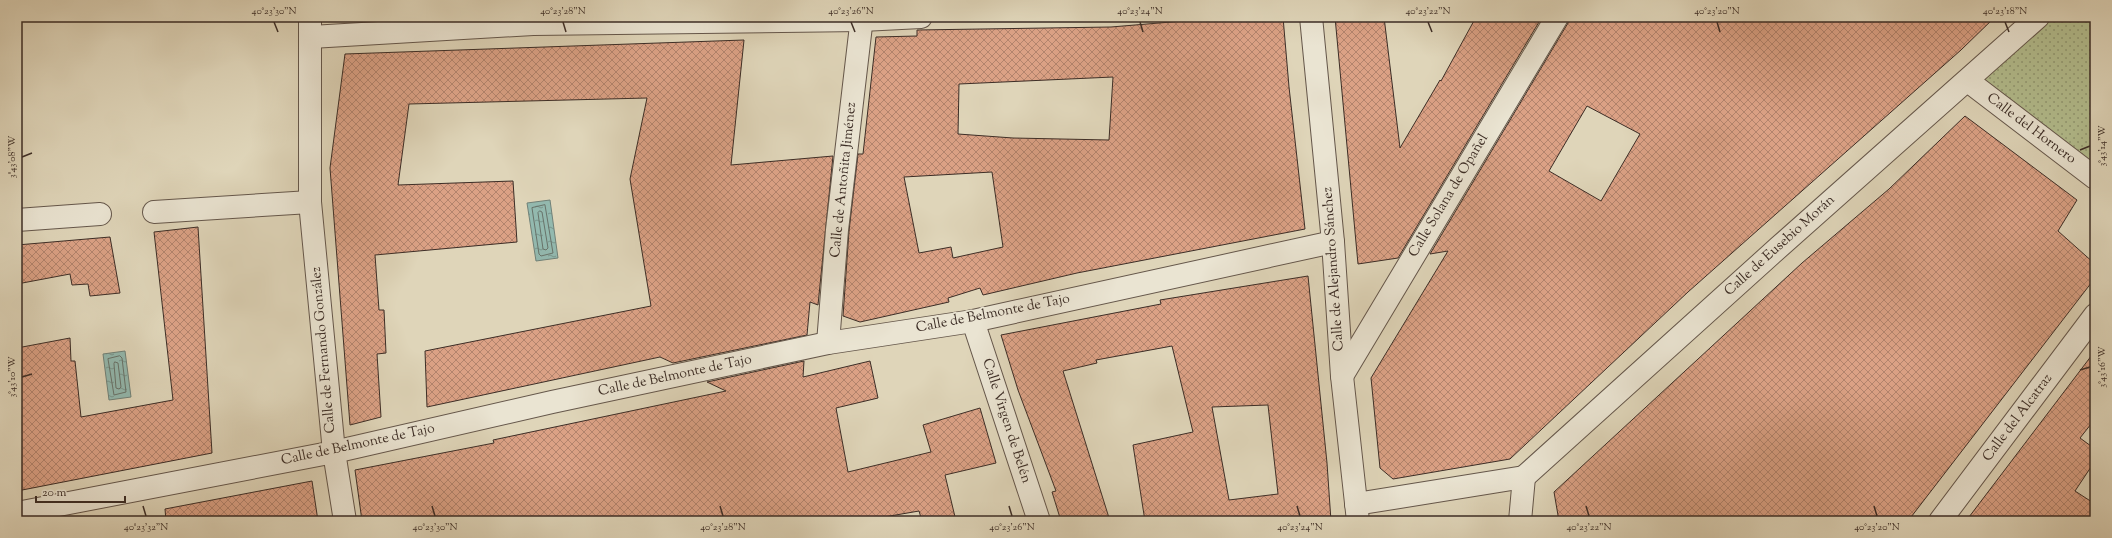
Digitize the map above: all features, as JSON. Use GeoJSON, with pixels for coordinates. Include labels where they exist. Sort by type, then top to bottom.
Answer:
{"type":"FeatureCollection","features":[{"type":"Feature","properties":{"kind":"street"},"geometry":{"type":"LineString","coordinates":[[311,27],[533,21],[920,17]]}},
{"type":"Feature","properties":{"kind":"street","name":"Calle de Alejandro Sánchez"},"geometry":{"type":"LineString","coordinates":[[1311,17],[1333,242],[1342,376],[1357,512]]}},
{"type":"Feature","properties":{"kind":"street","name":"Calle Solana de Opañel"},"geometry":{"type":"LineString","coordinates":[[1342,376],[1557,17]]}},
{"type":"Feature","properties":{"kind":"street","name":"Calle de Eusebio Morán"},"geometry":{"type":"LineString","coordinates":[[1524,477],[1779,246],[1968,81],[2038,17]]}},
{"type":"Feature","properties":{"kind":"street","name":"Calle de Antoñita Jiménez"},"geometry":{"type":"LineString","coordinates":[[828,343],[837,230],[862,18]]}},
{"type":"Feature","properties":{"kind":"street","name":"Calle de Fernando González"},"geometry":{"type":"LineString","coordinates":[[311,27],[310,202],[334,452],[345,521]]}},
{"type":"Feature","properties":{"kind":"street","name":"Calle del Hornero"},"geometry":{"type":"LineString","coordinates":[[1968,81],[2095,178]]}},
{"type":"Feature","properties":{"kind":"street"},"geometry":{"type":"LineString","coordinates":[[154,212],[310,202]]}},
{"type":"Feature","properties":{"kind":"street"},"geometry":{"type":"LineString","coordinates":[[17,220],[100,214]]}},
{"type":"Feature","properties":{"kind":"street","name":"Calle de Belmonte de Tajo"},"geometry":{"type":"LineString","coordinates":[[17,513],[334,452],[552,402],[828,343],[973,320],[1333,242]]}},
{"type":"Feature","properties":{"kind":"street","name":"Calle del Alcatraz"},"geometry":{"type":"LineString","coordinates":[[1940,521],[2095,315]]}},
{"type":"Feature","properties":{"kind":"street","name":"Calle Virgen de Belén"},"geometry":{"type":"LineString","coordinates":[[973,320],[1039,521]]}},
{"type":"Feature","properties":{"kind":"street"},"geometry":{"type":"LineString","coordinates":[[1357,512],[1524,477],[1520,521]]}},
{"type":"Feature","properties":{"kind":"green space"},"geometry":{"type":"Polygon","coordinates":[[[2038,17],[2095,17],[2095,175],[1968,81],[2038,17]]]}},
{"type":"Feature","properties":{"kind":"water"},"geometry":{"type":"Polygon","coordinates":[[[550,200],[558,258],[536,261],[527,203],[550,200]]]}},
{"type":"Feature","properties":{"kind":"water"},"geometry":{"type":"Polygon","coordinates":[[[125,351],[131,397],[109,400],[103,354],[125,351]]]}},
{"type":"Feature","properties":{"kind":"building"},"geometry":{"type":"Polygon","coordinates":[[[1231,17],[1283,17],[1289,87],[1305,229],[1077,273],[983,295],[980,288],[948,298],[949,302],[860,322],[843,316],[849,231],[858,154],[863,154],[876,37],[917,36],[917,30],[1111,27],[1231,17]],[[1113,77],[959,84],[958,134],[1013,138],[1109,140],[1113,77]],[[992,172],[904,177],[919,253],[951,247],[953,258],[1003,247],[992,172]]]}},
{"type":"Feature","properties":{"kind":"building"},"geometry":{"type":"Polygon","coordinates":[[[1335,17],[1384,17],[1400,148],[1440,80],[1441,81],[1476,17],[1542,17],[1398,258],[1358,264],[1335,17]]]}},
{"type":"Feature","properties":{"kind":"building"},"geometry":{"type":"Polygon","coordinates":[[[1569,17],[1995,17],[1961,50],[1688,292],[1510,459],[1393,479],[1380,468],[1371,378],[1448,251],[1430,254],[1568,23],[1569,17]],[[1587,106],[1549,171],[1601,201],[1640,134],[1587,106]]]}},
{"type":"Feature","properties":{"kind":"building"},"geometry":{"type":"Polygon","coordinates":[[[744,40],[731,165],[833,156],[818,305],[810,302],[807,335],[673,363],[660,357],[427,407],[425,351],[651,306],[630,179],[647,98],[409,104],[398,185],[513,181],[517,242],[375,255],[379,310],[384,310],[386,353],[377,354],[381,417],[350,425],[330,168],[345,54],[744,40]]]}},
{"type":"Feature","properties":{"kind":"building"},"geometry":{"type":"Polygon","coordinates":[[[1965,116],[2077,200],[2058,231],[2095,264],[2095,278],[1908,521],[1559,521],[1554,492],[1802,263],[1889,189],[1965,116]]]}},
{"type":"Feature","properties":{"kind":"building"},"geometry":{"type":"Polygon","coordinates":[[[198,227],[212,453],[17,491],[17,348],[70,338],[71,361],[75,361],[81,417],[173,400],[154,232],[198,227]]]}},
{"type":"Feature","properties":{"kind":"building"},"geometry":{"type":"Polygon","coordinates":[[[110,237],[120,293],[90,296],[88,284],[72,285],[70,274],[17,284],[17,245],[110,237]]]}},
{"type":"Feature","properties":{"kind":"building"},"geometry":{"type":"Polygon","coordinates":[[[1308,276],[1327,463],[1331,521],[1145,521],[1133,445],[1193,432],[1172,346],[1096,360],[1097,363],[1063,371],[1110,521],[1061,521],[1052,492],[1056,491],[1018,390],[1001,335],[1161,304],[1160,300],[1308,276]],[[1268,405],[1212,407],[1229,500],[1278,494],[1268,405]]]}},
{"type":"Feature","properties":{"kind":"building"},"geometry":{"type":"Polygon","coordinates":[[[2095,351],[2095,419],[2080,438],[2095,449],[2095,461],[2075,491],[2095,504],[2095,521],[1966,521],[2095,351]]]}},
{"type":"Feature","properties":{"kind":"building"},"geometry":{"type":"Polygon","coordinates":[[[804,361],[803,377],[870,361],[878,398],[836,408],[848,472],[931,452],[923,425],[980,408],[996,463],[945,475],[956,521],[922,521],[919,511],[861,521],[362,521],[355,470],[494,443],[493,440],[726,391],[707,382],[804,361]]]}},
{"type":"Feature","properties":{"kind":"building"},"geometry":{"type":"Polygon","coordinates":[[[312,481],[318,521],[166,521],[165,509],[312,481]]]}}]}
